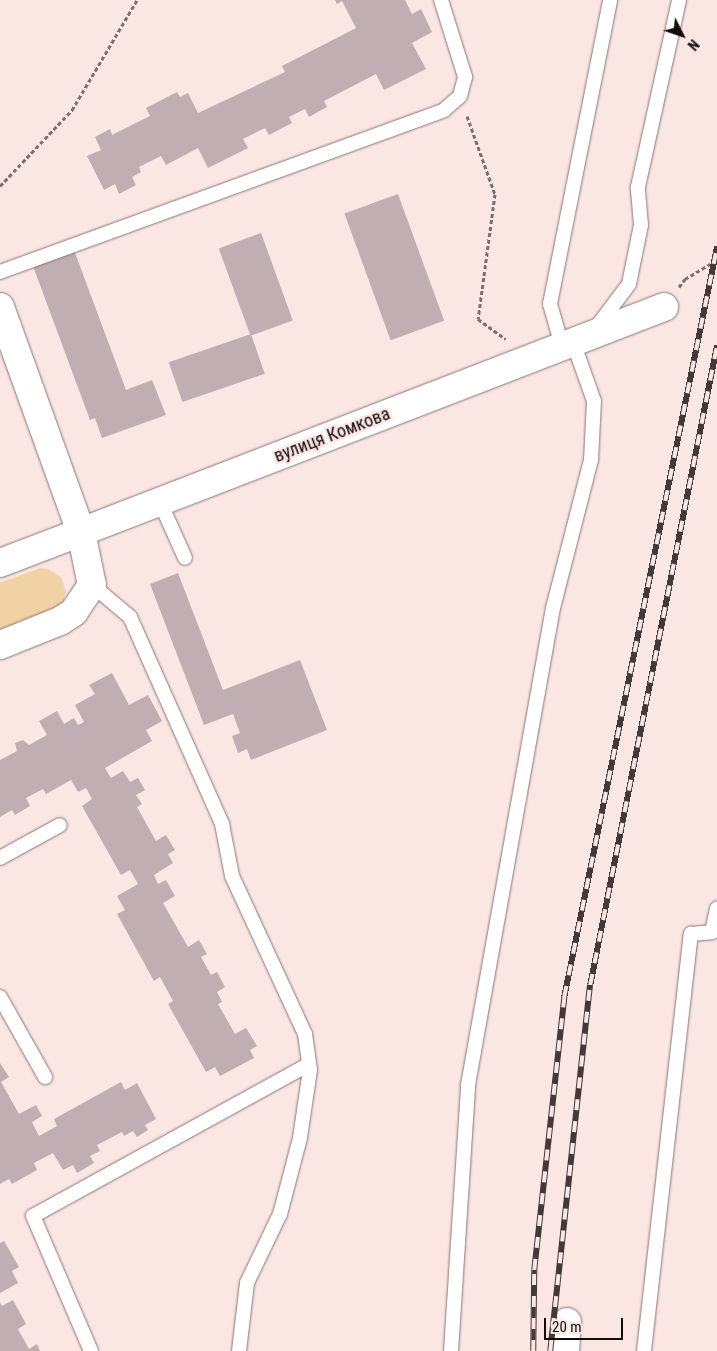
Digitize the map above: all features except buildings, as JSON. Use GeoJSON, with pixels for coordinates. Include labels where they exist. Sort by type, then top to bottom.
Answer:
{"type":"FeatureCollection","features":[{"type":"Feature","properties":{"kind":"street","name":"вулиця Комкова"},"geometry":{"type":"LineString","coordinates":[[0,563],[664,307]]}},
{"type":"Feature","properties":{"kind":"street"},"geometry":{"type":"LineString","coordinates":[[0,646],[60,621],[74,612],[92,585],[81,532],[1,311]]}},
{"type":"Feature","properties":{"kind":"street"},"geometry":{"type":"LineString","coordinates":[[565,1351],[567,1322]]}},
{"type":"Feature","properties":{"kind":"lane"},"geometry":{"type":"LineString","coordinates":[[0,272],[444,110],[460,96],[465,77],[441,0]]}},
{"type":"Feature","properties":{"kind":"lane"},"geometry":{"type":"LineString","coordinates":[[451,1351],[468,1085],[552,608],[591,460],[594,401],[575,341],[550,304],[610,0]]}},
{"type":"Feature","properties":{"kind":"lane"},"geometry":{"type":"LineString","coordinates":[[575,341],[629,284],[641,225],[638,187],[679,0]]}},
{"type":"Feature","properties":{"kind":"lane"},"geometry":{"type":"LineString","coordinates":[[160,502],[185,558]]}},
{"type":"Feature","properties":{"kind":"lane"},"geometry":{"type":"LineString","coordinates":[[92,585],[130,616],[222,824],[232,876],[305,1034],[310,1064],[300,1138],[280,1214],[247,1283],[239,1351]]}},
{"type":"Feature","properties":{"kind":"lane"},"geometry":{"type":"LineString","coordinates":[[0,858],[60,825]]}},
{"type":"Feature","properties":{"kind":"lane"},"geometry":{"type":"LineString","coordinates":[[644,1351],[691,934],[712,932],[717,909]]}},
{"type":"Feature","properties":{"kind":"lane"},"geometry":{"type":"LineString","coordinates":[[0,997],[45,1077]]}},
{"type":"Feature","properties":{"kind":"lane"},"geometry":{"type":"LineString","coordinates":[[91,1351],[33,1216],[310,1064]]}},
{"type":"Feature","properties":{"kind":"path"},"geometry":{"type":"LineString","coordinates":[[0,186],[72,110],[136,0]]}},
{"type":"Feature","properties":{"kind":"path"},"geometry":{"type":"LineString","coordinates":[[460,96],[495,194],[478,319],[532,358]]}},
{"type":"Feature","properties":{"kind":"path"},"geometry":{"type":"LineString","coordinates":[[664,307],[685,279],[717,260]]}},
{"type":"Feature","properties":{"kind":"shaded area"},"geometry":{"type":"Polygon","coordinates":[[[40,568],[48,569],[61,577],[66,592],[62,607],[0,633],[0,583],[40,568]]]}},
{"type":"Feature","properties":{"kind":"railway"},"geometry":{"type":"LineString","coordinates":[[533,1351],[534,1270],[564,997],[717,246]]}},
{"type":"Feature","properties":{"kind":"railway"},"geometry":{"type":"LineString","coordinates":[[550,1351],[590,985],[717,345]]}}]}
